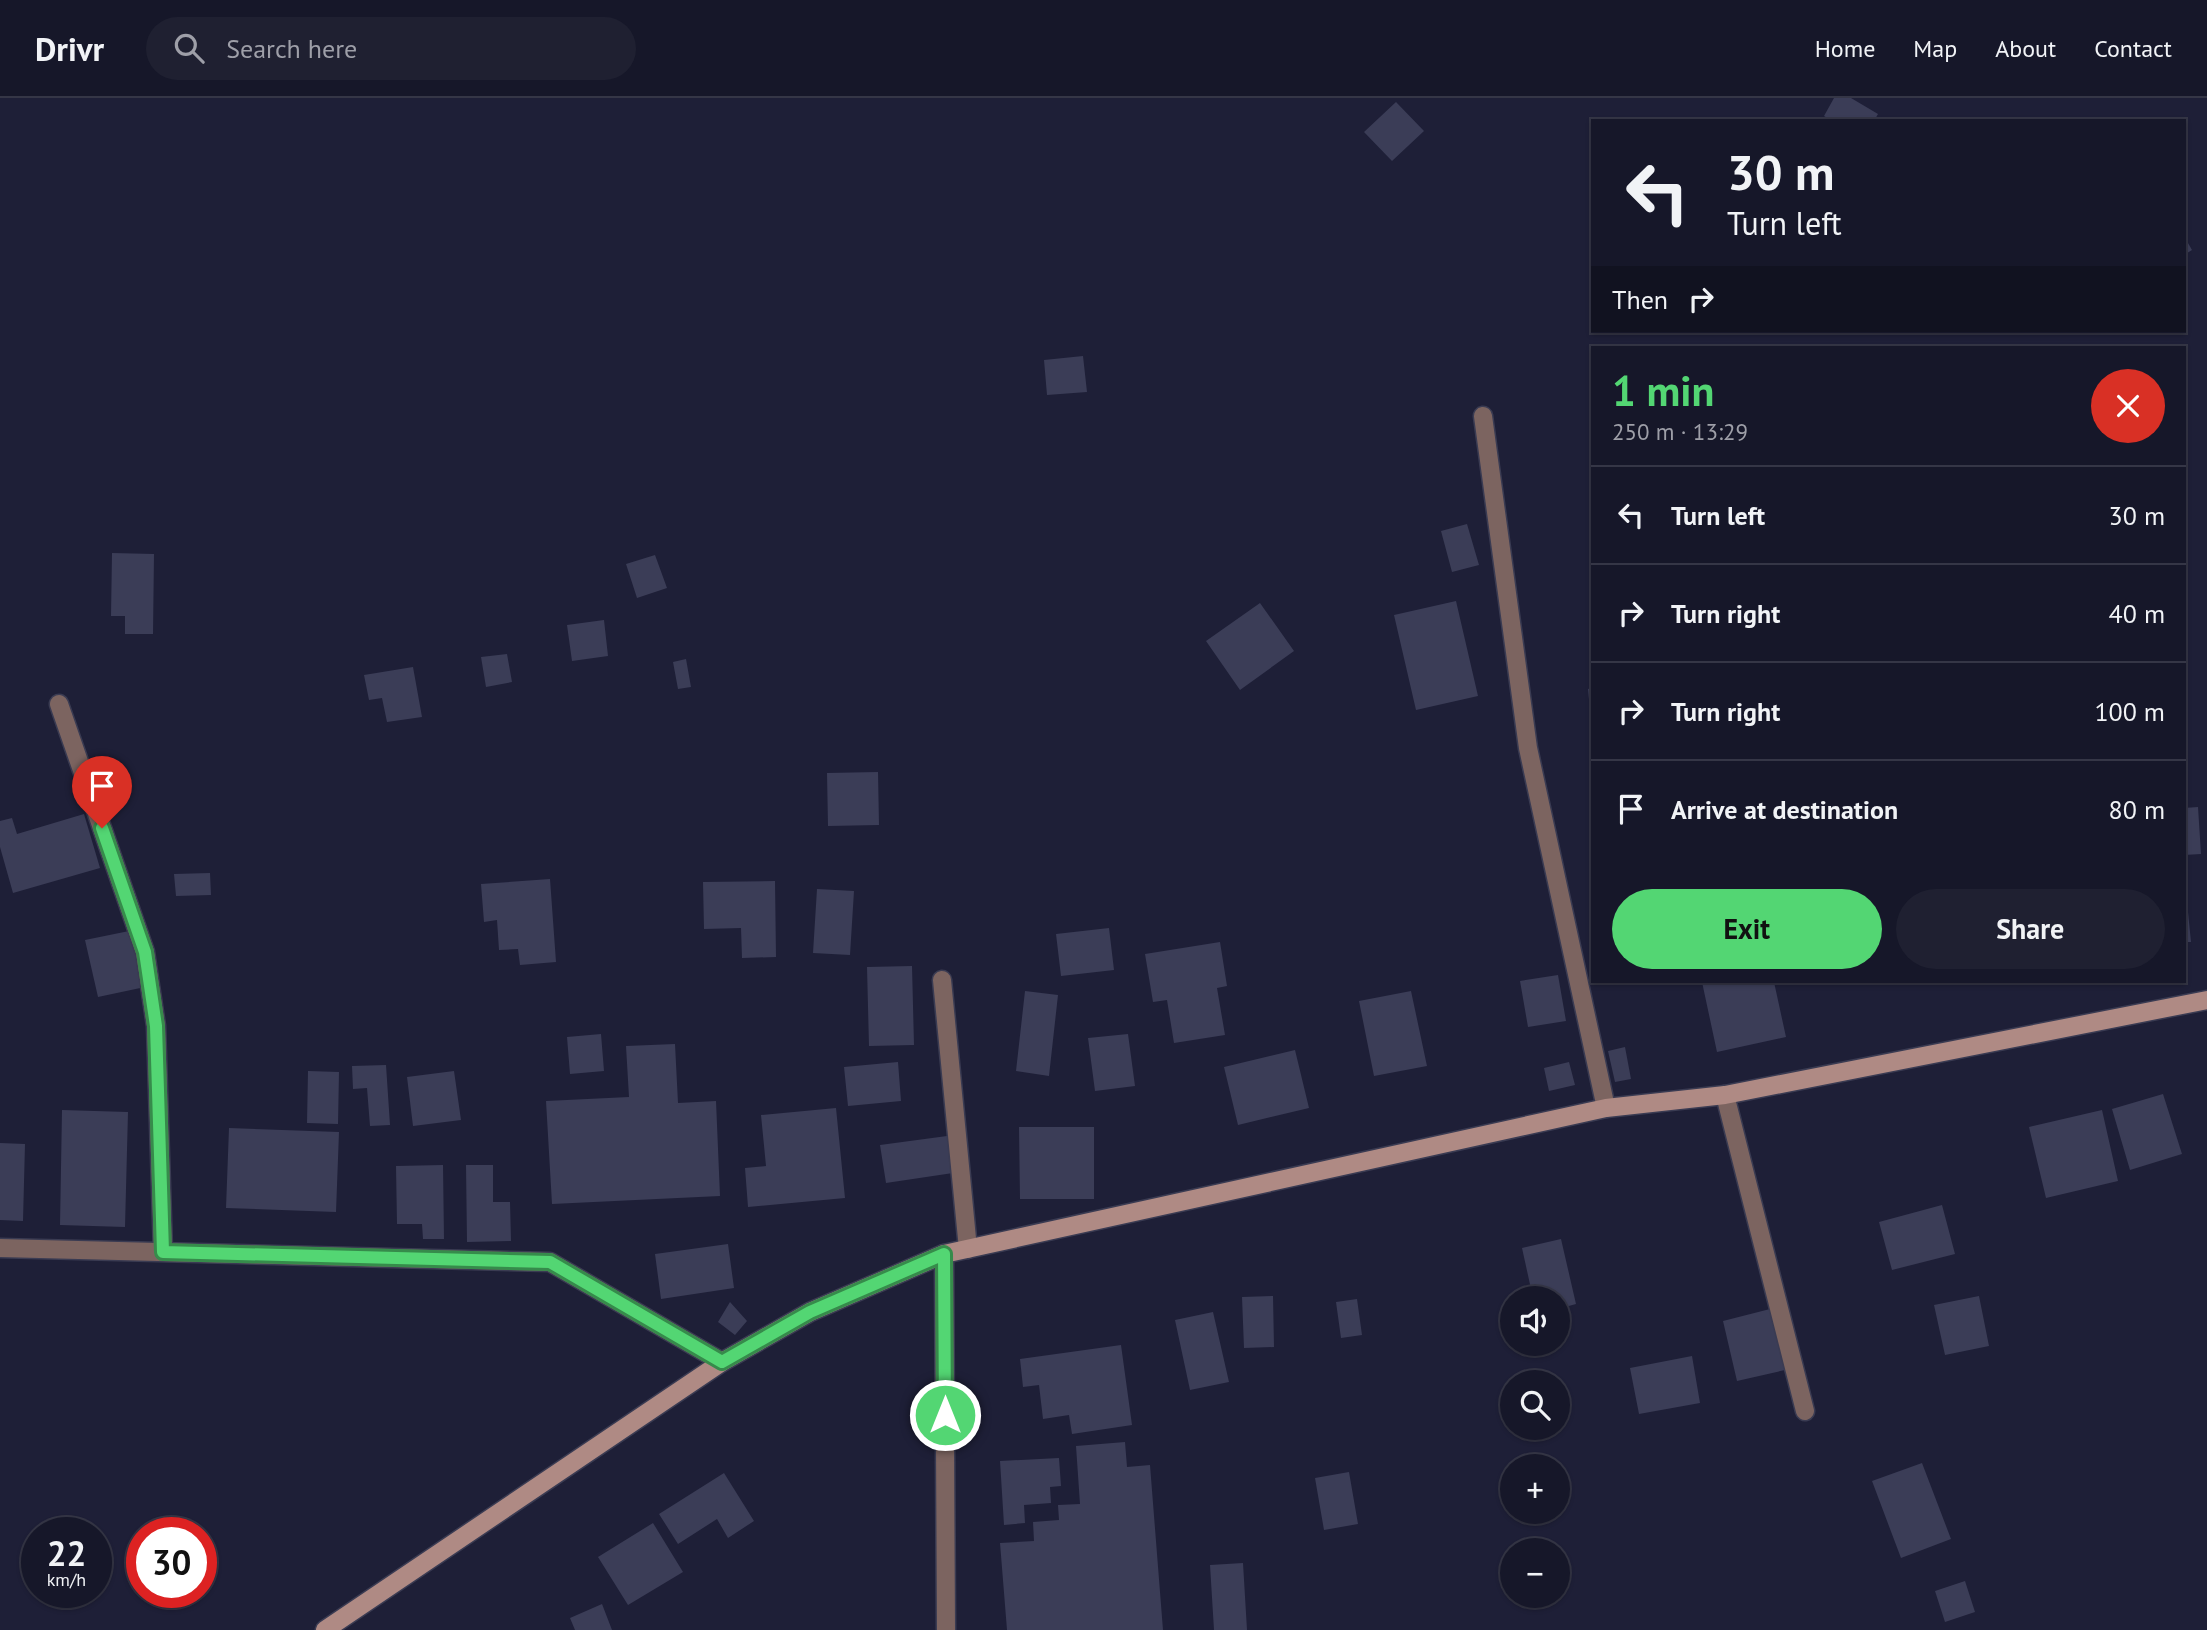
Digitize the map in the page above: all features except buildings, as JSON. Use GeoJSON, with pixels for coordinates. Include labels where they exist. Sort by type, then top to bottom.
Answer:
{"type":"FeatureCollection","features":[{"type":"Feature","properties":{"kind":"main road"},"geometry":{"type":"LineString","coordinates":[[325,1630],[722,1362],[810,1312],[944,1254],[1606,1108],[1725,1095],[2207,1000]]}},
{"type":"Feature","properties":{"kind":"street"},"geometry":{"type":"LineString","coordinates":[[1483,415],[1528,748],[1606,1108]]}},
{"type":"Feature","properties":{"kind":"street"},"geometry":{"type":"LineString","coordinates":[[59,704],[145,952],[156,1026],[163,1252]]}},
{"type":"Feature","properties":{"kind":"street"},"geometry":{"type":"LineString","coordinates":[[942,980],[968,1249]]}},
{"type":"Feature","properties":{"kind":"street"},"geometry":{"type":"LineString","coordinates":[[1725,1095],[1805,1411]]}},
{"type":"Feature","properties":{"kind":"street"},"geometry":{"type":"LineString","coordinates":[[0,1248],[550,1262],[722,1362]]}},
{"type":"Feature","properties":{"kind":"street"},"geometry":{"type":"LineString","coordinates":[[944,1254],[946,1630]]}},
{"type":"Feature","properties":{"kind":"route"},"geometry":{"type":"LineString","coordinates":[[102,828],[145,952],[156,1026],[163,1252],[550,1262],[722,1362],[810,1312],[944,1254],[945,1415]]}}]}
